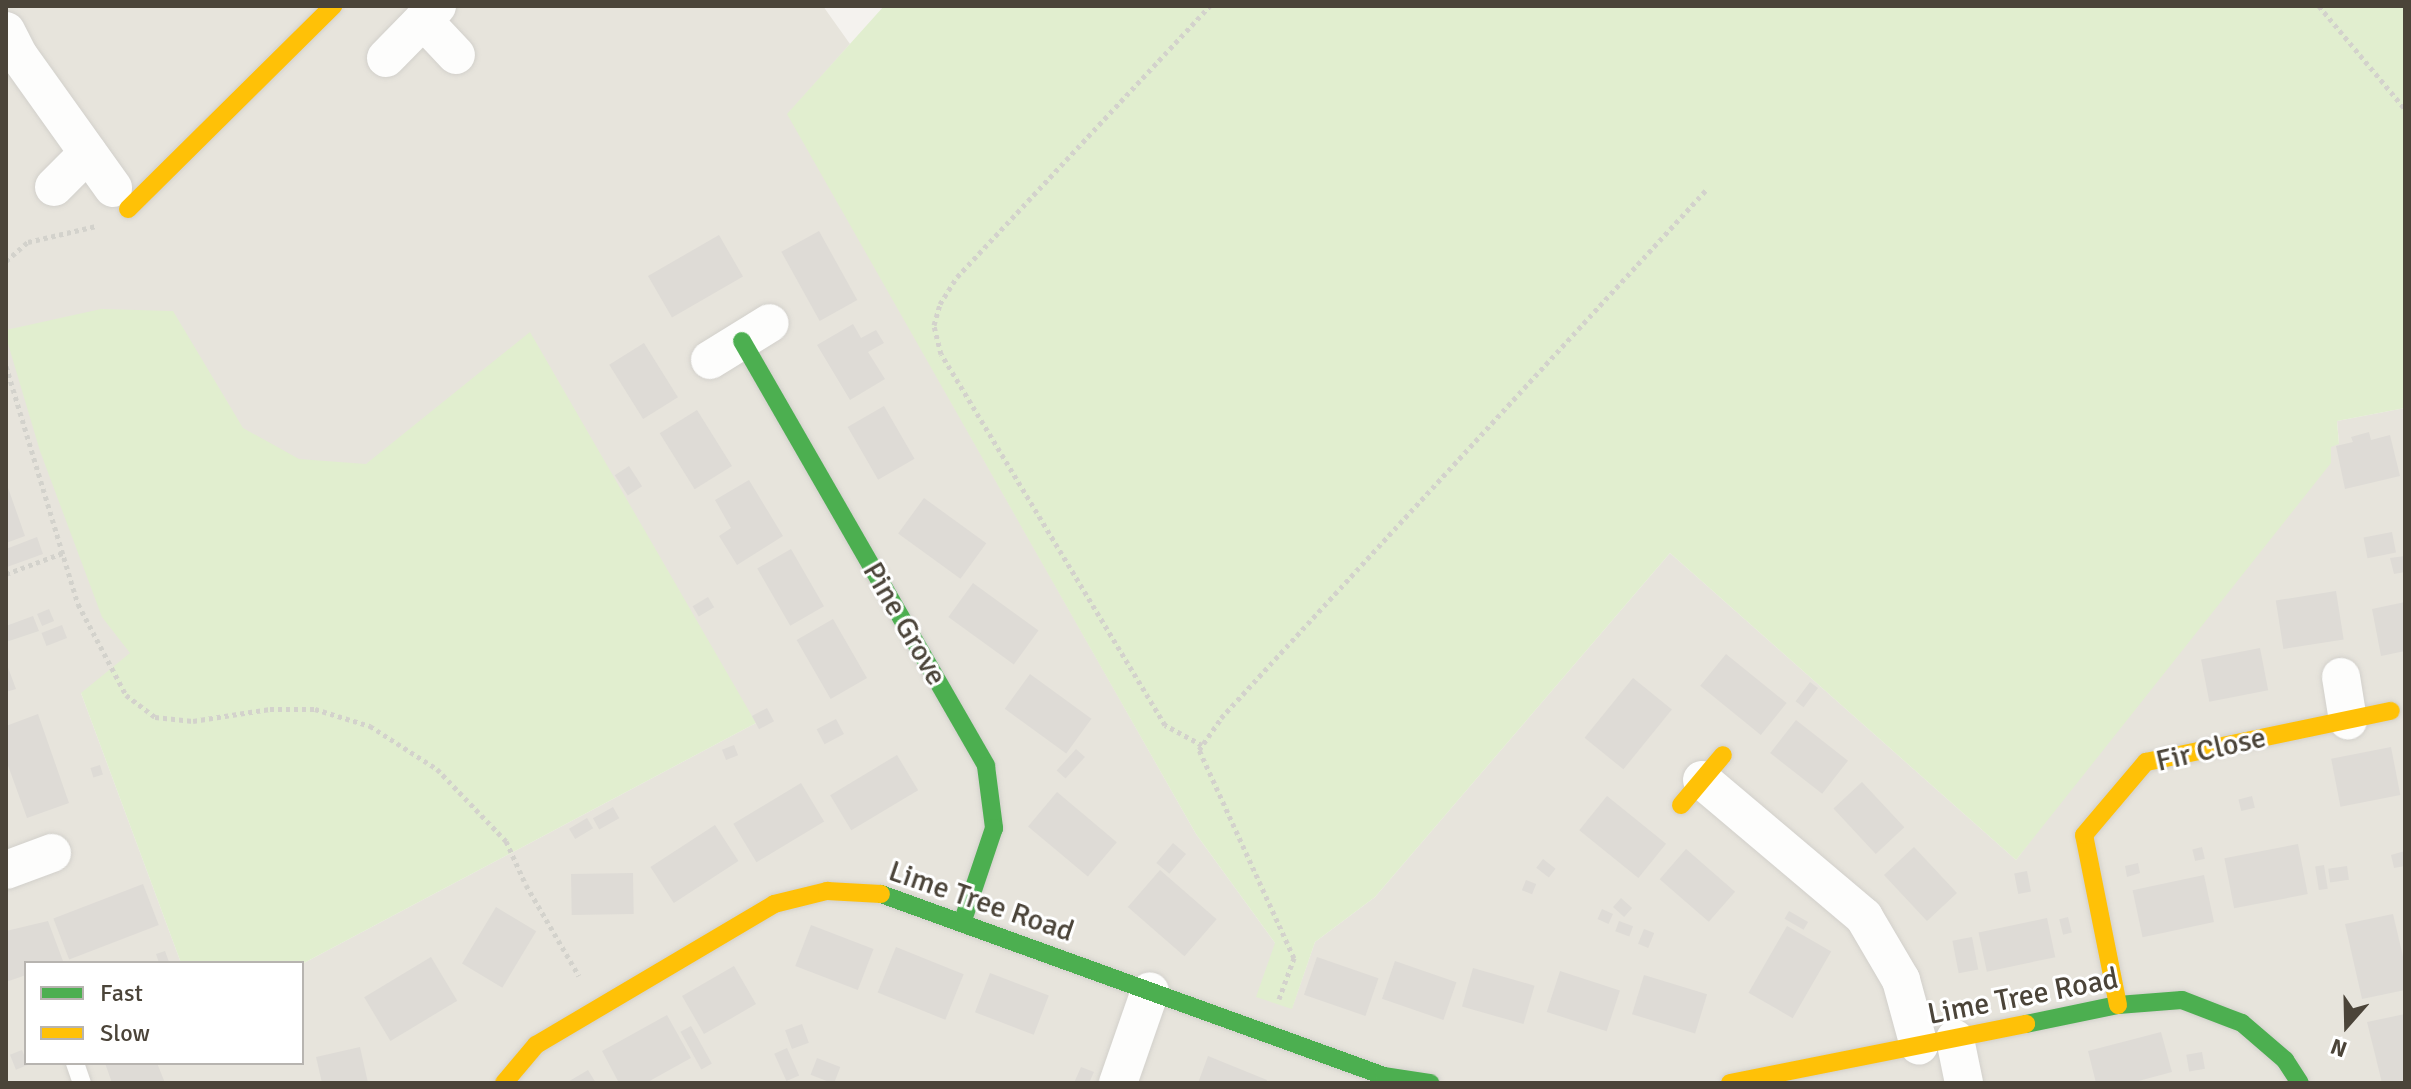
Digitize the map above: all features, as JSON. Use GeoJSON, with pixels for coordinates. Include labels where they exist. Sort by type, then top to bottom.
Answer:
{"type":"FeatureCollection","features":[{"type":"Feature","properties":{"kind":"street"},"geometry":{"type":"LineString","coordinates":[[6,31],[19,56],[120,198],[333,6]]}},
{"type":"Feature","properties":{"kind":"street"},"geometry":{"type":"LineString","coordinates":[[386,58],[430,13],[456,55]]}},
{"type":"Feature","properties":{"kind":"street"},"geometry":{"type":"LineString","coordinates":[[54,187],[88,153]]}},
{"type":"Feature","properties":{"kind":"street","name":"Pine Grove"},"geometry":{"type":"LineString","coordinates":[[741,341],[986,766],[994,828],[962,923]]}},
{"type":"Feature","properties":{"kind":"street"},"geometry":{"type":"LineString","coordinates":[[2341,677],[2348,720]]}},
{"type":"Feature","properties":{"kind":"street","name":"Fir Close"},"geometry":{"type":"LineString","coordinates":[[2118,1005],[2084,835],[2146,762],[2391,711]]}},
{"type":"Feature","properties":{"kind":"street"},"geometry":{"type":"LineString","coordinates":[[1702,780],[1864,917],[1964,1083]]}},
{"type":"Feature","properties":{"kind":"street"},"geometry":{"type":"LineString","coordinates":[[6,870],[52,853]]}},
{"type":"Feature","properties":{"kind":"street","name":"Lime Tree Road"},"geometry":{"type":"LineString","coordinates":[[504,1083],[536,1045],[598,1008],[774,904],[827,891],[883,894],[1384,1076],[1430,1083]]}},
{"type":"Feature","properties":{"kind":"street"},"geometry":{"type":"LineString","coordinates":[[1118,1083],[1150,991]]}},
{"type":"Feature","properties":{"kind":"street","name":"Lime Tree Road"},"geometry":{"type":"LineString","coordinates":[[1730,1083],[2118,1005],[2182,1000],[2242,1023],[2285,1060],[2300,1083]]}},
{"type":"Feature","properties":{"kind":"path"},"geometry":{"type":"LineString","coordinates":[[1203,746],[1165,725],[941,354],[934,325],[940,304],[957,277],[1210,6]]}},
{"type":"Feature","properties":{"kind":"path"},"geometry":{"type":"LineString","coordinates":[[2319,6],[2405,109]]}},
{"type":"Feature","properties":{"kind":"path"},"geometry":{"type":"LineString","coordinates":[[1266,1033],[1294,958],[1199,750],[1221,718],[1707,189]]}},
{"type":"Feature","properties":{"kind":"path"},"geometry":{"type":"LineString","coordinates":[[6,261],[28,242]]}},
{"type":"Feature","properties":{"kind":"path"},"geometry":{"type":"LineString","coordinates":[[6,366],[65,552],[78,604],[126,695],[155,717],[193,721],[270,709],[315,709],[370,726],[437,769],[506,841],[526,885],[598,1008]]}},
{"type":"Feature","properties":{"kind":"path"},"geometry":{"type":"LineString","coordinates":[[6,574],[65,552]]}},
{"type":"Feature","properties":{"kind":"shaded area"},"geometry":{"type":"Polygon","coordinates":[[[6,6],[823,6],[850,44],[788,114],[1196,834],[1275,943],[1292,1008],[1315,942],[1375,897],[1670,553],[2016,860],[2330,446],[2339,443],[2337,421],[2405,408],[2405,1083],[6,1083],[6,6]],[[81,693],[180,961],[24,961],[24,1065],[304,1065],[304,963],[756,723],[81,693]]]}},
{"type":"Feature","properties":{"kind":"green space"},"geometry":{"type":"Polygon","coordinates":[[[884,6],[2405,6],[2405,408],[2337,421],[2339,444],[2331,447],[2331,463],[2016,860],[1670,553],[1375,897],[1315,942],[1292,1009],[1256,997],[1275,943],[1196,834],[787,114],[884,6]]]}},
{"type":"Feature","properties":{"kind":"green space"},"geometry":{"type":"Polygon","coordinates":[[[101,309],[173,311],[243,428],[299,459],[366,464],[530,332],[756,723],[304,963],[180,961],[81,693],[130,653],[102,617],[40,451],[6,330],[101,309]]]}},
{"type":"Feature","properties":{"kind":"building"},"geometry":{"type":"Polygon","coordinates":[[[819,231],[857,300],[820,321],[781,252],[819,231]]]}},
{"type":"Feature","properties":{"kind":"building"},"geometry":{"type":"Polygon","coordinates":[[[719,235],[743,277],[672,318],[648,276],[719,235]]]}},
{"type":"Feature","properties":{"kind":"building"},"geometry":{"type":"Polygon","coordinates":[[[853,324],[861,338],[876,330],[884,343],[868,352],[885,379],[850,400],[817,345],[853,324]]]}},
{"type":"Feature","properties":{"kind":"building"},"geometry":{"type":"Polygon","coordinates":[[[644,343],[678,397],[643,419],[609,365],[644,343]]]}},
{"type":"Feature","properties":{"kind":"building"},"geometry":{"type":"Polygon","coordinates":[[[884,406],[914,459],[878,480],[848,427],[884,406]]]}},
{"type":"Feature","properties":{"kind":"building"},"geometry":{"type":"Polygon","coordinates":[[[697,410],[732,466],[695,489],[660,433],[697,410]]]}},
{"type":"Feature","properties":{"kind":"building"},"geometry":{"type":"Polygon","coordinates":[[[2369,432],[2371,440],[2390,435],[2400,476],[2345,489],[2336,446],[2353,442],[2351,437],[2369,432]]]}},
{"type":"Feature","properties":{"kind":"building"},"geometry":{"type":"Polygon","coordinates":[[[629,466],[642,486],[628,495],[615,475],[629,466]]]}},
{"type":"Feature","properties":{"kind":"building"},"geometry":{"type":"Polygon","coordinates":[[[749,480],[783,536],[737,565],[719,536],[731,528],[715,500],[749,480]]]}},
{"type":"Feature","properties":{"kind":"building"},"geometry":{"type":"Polygon","coordinates":[[[6,482],[25,536],[6,543],[6,482]]]}},
{"type":"Feature","properties":{"kind":"building"},"geometry":{"type":"Polygon","coordinates":[[[924,498],[986,543],[960,579],[898,534],[924,498]]]}},
{"type":"Feature","properties":{"kind":"building"},"geometry":{"type":"Polygon","coordinates":[[[2392,532],[2396,553],[2368,558],[2364,538],[2392,532]]]}},
{"type":"Feature","properties":{"kind":"building"},"geometry":{"type":"Polygon","coordinates":[[[37,537],[43,554],[7,567],[6,549],[37,537]]]}},
{"type":"Feature","properties":{"kind":"building"},"geometry":{"type":"Polygon","coordinates":[[[791,549],[824,606],[790,626],[757,568],[791,549]]]}},
{"type":"Feature","properties":{"kind":"building"},"geometry":{"type":"Polygon","coordinates":[[[2405,556],[2405,572],[2394,574],[2390,558],[2405,556]]]}},
{"type":"Feature","properties":{"kind":"building"},"geometry":{"type":"Polygon","coordinates":[[[973,583],[1039,631],[1014,665],[948,617],[973,583]]]}},
{"type":"Feature","properties":{"kind":"building"},"geometry":{"type":"Polygon","coordinates":[[[2336,591],[2344,639],[2283,649],[2276,601],[2336,591]]]}},
{"type":"Feature","properties":{"kind":"building"},"geometry":{"type":"Polygon","coordinates":[[[708,597],[714,607],[699,617],[693,606],[708,597]]]}},
{"type":"Feature","properties":{"kind":"building"},"geometry":{"type":"Polygon","coordinates":[[[2405,602],[2405,651],[2381,656],[2372,609],[2405,602]]]}},
{"type":"Feature","properties":{"kind":"building"},"geometry":{"type":"Polygon","coordinates":[[[49,609],[54,621],[42,626],[37,614],[49,609]]]}},
{"type":"Feature","properties":{"kind":"building"},"geometry":{"type":"Polygon","coordinates":[[[33,616],[39,631],[6,642],[6,626],[33,616]]]}},
{"type":"Feature","properties":{"kind":"building"},"geometry":{"type":"Polygon","coordinates":[[[833,619],[867,678],[831,699],[797,640],[833,619]]]}},
{"type":"Feature","properties":{"kind":"building"},"geometry":{"type":"Polygon","coordinates":[[[62,625],[67,638],[46,646],[41,633],[62,625]]]}},
{"type":"Feature","properties":{"kind":"building"},"geometry":{"type":"Polygon","coordinates":[[[2260,648],[2268,690],[2209,702],[2201,659],[2260,648]]]}},
{"type":"Feature","properties":{"kind":"building"},"geometry":{"type":"Polygon","coordinates":[[[1726,654],[1787,703],[1761,735],[1700,686],[1726,654]]]}},
{"type":"Feature","properties":{"kind":"building"},"geometry":{"type":"Polygon","coordinates":[[[6,662],[16,689],[6,692],[6,662]]]}},
{"type":"Feature","properties":{"kind":"building"},"geometry":{"type":"Polygon","coordinates":[[[1030,674],[1091,719],[1066,753],[1005,709],[1030,674]]]}},
{"type":"Feature","properties":{"kind":"building"},"geometry":{"type":"Polygon","coordinates":[[[1633,678],[1672,709],[1623,769],[1585,738],[1633,678]]]}},
{"type":"Feature","properties":{"kind":"building"},"geometry":{"type":"Polygon","coordinates":[[[1810,682],[1818,688],[1804,707],[1796,701],[1810,682]]]}},
{"type":"Feature","properties":{"kind":"building"},"geometry":{"type":"Polygon","coordinates":[[[767,708],[774,721],[759,729],[752,716],[767,708]]]}},
{"type":"Feature","properties":{"kind":"building"},"geometry":{"type":"Polygon","coordinates":[[[38,714],[69,803],[27,818],[6,760],[6,726],[38,714]]]}},
{"type":"Feature","properties":{"kind":"building"},"geometry":{"type":"Polygon","coordinates":[[[836,719],[844,734],[825,744],[817,729],[836,719]]]}},
{"type":"Feature","properties":{"kind":"building"},"geometry":{"type":"Polygon","coordinates":[[[1796,720],[1848,761],[1822,794],[1770,753],[1796,720]]]}},
{"type":"Feature","properties":{"kind":"building"},"geometry":{"type":"Polygon","coordinates":[[[734,745],[738,755],[726,760],[722,750],[734,745]]]}},
{"type":"Feature","properties":{"kind":"building"},"geometry":{"type":"Polygon","coordinates":[[[2391,747],[2400,795],[2340,807],[2331,759],[2391,747]]]}},
{"type":"Feature","properties":{"kind":"building"},"geometry":{"type":"Polygon","coordinates":[[[1076,749],[1085,757],[1066,779],[1057,771],[1076,749]]]}},
{"type":"Feature","properties":{"kind":"building"},"geometry":{"type":"Polygon","coordinates":[[[897,755],[918,790],[851,830],[830,795],[897,755]]]}},
{"type":"Feature","properties":{"kind":"building"},"geometry":{"type":"Polygon","coordinates":[[[100,765],[103,775],[93,777],[90,768],[100,765]]]}},
{"type":"Feature","properties":{"kind":"building"},"geometry":{"type":"Polygon","coordinates":[[[1862,782],[1904,827],[1876,854],[1833,809],[1862,782]]]}},
{"type":"Feature","properties":{"kind":"building"},"geometry":{"type":"Polygon","coordinates":[[[801,783],[824,822],[756,862],[733,824],[801,783]]]}},
{"type":"Feature","properties":{"kind":"building"},"geometry":{"type":"Polygon","coordinates":[[[1057,792],[1117,842],[1088,877],[1028,826],[1057,792]]]}},
{"type":"Feature","properties":{"kind":"building"},"geometry":{"type":"Polygon","coordinates":[[[1607,796],[1666,844],[1638,878],[1579,830],[1607,796]]]}},
{"type":"Feature","properties":{"kind":"building"},"geometry":{"type":"Polygon","coordinates":[[[2252,796],[2255,808],[2241,811],[2238,799],[2252,796]]]}},
{"type":"Feature","properties":{"kind":"building"},"geometry":{"type":"Polygon","coordinates":[[[613,807],[619,818],[599,830],[593,818],[613,807]]]}},
{"type":"Feature","properties":{"kind":"building"},"geometry":{"type":"Polygon","coordinates":[[[587,818],[593,828],[575,839],[569,829],[587,818]]]}},
{"type":"Feature","properties":{"kind":"building"},"geometry":{"type":"Polygon","coordinates":[[[715,825],[738,861],[674,903],[650,867],[715,825]]]}},
{"type":"Feature","properties":{"kind":"building"},"geometry":{"type":"Polygon","coordinates":[[[1173,843],[1186,854],[1169,874],[1156,863],[1173,843]]]}},
{"type":"Feature","properties":{"kind":"building"},"geometry":{"type":"Polygon","coordinates":[[[2298,844],[2308,894],[2234,908],[2224,858],[2298,844]]]}},
{"type":"Feature","properties":{"kind":"building"},"geometry":{"type":"Polygon","coordinates":[[[1914,847],[1957,893],[1927,921],[1884,875],[1914,847]]]}},
{"type":"Feature","properties":{"kind":"building"},"geometry":{"type":"Polygon","coordinates":[[[2202,847],[2205,859],[2195,861],[2192,849],[2202,847]]]}},
{"type":"Feature","properties":{"kind":"building"},"geometry":{"type":"Polygon","coordinates":[[[1686,849],[1735,892],[1709,922],[1660,879],[1686,849]]]}},
{"type":"Feature","properties":{"kind":"building"},"geometry":{"type":"Polygon","coordinates":[[[2405,851],[2405,866],[2394,868],[2391,855],[2405,851]]]}},
{"type":"Feature","properties":{"kind":"building"},"geometry":{"type":"Polygon","coordinates":[[[1543,859],[1556,869],[1549,878],[1536,868],[1543,859]]]}},
{"type":"Feature","properties":{"kind":"building"},"geometry":{"type":"Polygon","coordinates":[[[2138,863],[2140,873],[2127,877],[2125,866],[2138,863]]]}},
{"type":"Feature","properties":{"kind":"building"},"geometry":{"type":"Polygon","coordinates":[[[2324,865],[2328,889],[2319,890],[2315,866],[2324,865]]]}},
{"type":"Feature","properties":{"kind":"building"},"geometry":{"type":"Polygon","coordinates":[[[2347,866],[2349,880],[2330,883],[2328,869],[2347,866]]]}},
{"type":"Feature","properties":{"kind":"building"},"geometry":{"type":"Polygon","coordinates":[[[1160,870],[1217,919],[1184,956],[1128,907],[1160,870]]]}},
{"type":"Feature","properties":{"kind":"building"},"geometry":{"type":"Polygon","coordinates":[[[2027,871],[2031,892],[2018,894],[2014,873],[2027,871]]]}},
{"type":"Feature","properties":{"kind":"building"},"geometry":{"type":"Polygon","coordinates":[[[633,873],[634,914],[572,915],[571,874],[633,873]]]}},
{"type":"Feature","properties":{"kind":"building"},"geometry":{"type":"Polygon","coordinates":[[[2204,875],[2214,922],[2143,937],[2133,890],[2204,875]]]}},
{"type":"Feature","properties":{"kind":"building"},"geometry":{"type":"Polygon","coordinates":[[[1526,880],[1536,884],[1532,894],[1522,890],[1526,880]]]}},
{"type":"Feature","properties":{"kind":"building"},"geometry":{"type":"Polygon","coordinates":[[[143,884],[159,925],[69,959],[53,918],[143,884]]]}},
{"type":"Feature","properties":{"kind":"building"},"geometry":{"type":"Polygon","coordinates":[[[1621,898],[1632,908],[1624,917],[1613,907],[1621,898]]]}},
{"type":"Feature","properties":{"kind":"building"},"geometry":{"type":"Polygon","coordinates":[[[496,907],[536,931],[502,988],[462,964],[496,907]]]}},
{"type":"Feature","properties":{"kind":"building"},"geometry":{"type":"Polygon","coordinates":[[[1602,909],[1613,914],[1608,924],[1598,919],[1602,909]]]}},
{"type":"Feature","properties":{"kind":"building"},"geometry":{"type":"Polygon","coordinates":[[[1789,911],[1808,922],[1804,930],[1784,919],[1789,911]]]}},
{"type":"Feature","properties":{"kind":"building"},"geometry":{"type":"Polygon","coordinates":[[[2393,914],[2405,965],[2405,990],[2362,999],[2345,924],[2393,914]]]}},
{"type":"Feature","properties":{"kind":"building"},"geometry":{"type":"Polygon","coordinates":[[[2068,917],[2072,933],[2063,935],[2059,919],[2068,917]]]}},
{"type":"Feature","properties":{"kind":"building"},"geometry":{"type":"Polygon","coordinates":[[[2047,918],[2055,957],[1987,972],[1979,933],[2047,918]]]}},
{"type":"Feature","properties":{"kind":"building"},"geometry":{"type":"Polygon","coordinates":[[[48,921],[63,961],[24,961],[24,976],[6,982],[6,931],[48,921]]]}},
{"type":"Feature","properties":{"kind":"building"},"geometry":{"type":"Polygon","coordinates":[[[1619,921],[1633,926],[1629,936],[1615,931],[1619,921]]]}},
{"type":"Feature","properties":{"kind":"building"},"geometry":{"type":"Polygon","coordinates":[[[811,925],[874,949],[858,990],[795,966],[811,925]]]}},
{"type":"Feature","properties":{"kind":"building"},"geometry":{"type":"Polygon","coordinates":[[[1787,926],[1831,952],[1793,1018],[1748,993],[1787,926]]]}},
{"type":"Feature","properties":{"kind":"building"},"geometry":{"type":"Polygon","coordinates":[[[1644,929],[1654,933],[1648,948],[1638,944],[1644,929]]]}},
{"type":"Feature","properties":{"kind":"building"},"geometry":{"type":"Polygon","coordinates":[[[1972,937],[1978,969],[1959,973],[1952,941],[1972,937]]]}},
{"type":"Feature","properties":{"kind":"building"},"geometry":{"type":"Polygon","coordinates":[[[896,947],[964,974],[945,1020],[878,992],[896,947]]]}},
{"type":"Feature","properties":{"kind":"building"},"geometry":{"type":"Polygon","coordinates":[[[165,951],[169,961],[158,961],[156,954],[165,951]]]}},
{"type":"Feature","properties":{"kind":"building"},"geometry":{"type":"Polygon","coordinates":[[[431,957],[457,1001],[390,1041],[364,997],[431,957]]]}},
{"type":"Feature","properties":{"kind":"building"},"geometry":{"type":"Polygon","coordinates":[[[1317,957],[1378,978],[1365,1016],[1304,995],[1317,957]]]}},
{"type":"Feature","properties":{"kind":"building"},"geometry":{"type":"Polygon","coordinates":[[[1395,961],[1456,982],[1443,1020],[1382,999],[1395,961]]]}},
{"type":"Feature","properties":{"kind":"building"},"geometry":{"type":"Polygon","coordinates":[[[734,966],[756,1004],[704,1034],[682,996],[734,966]]]}},
{"type":"Feature","properties":{"kind":"building"},"geometry":{"type":"Polygon","coordinates":[[[1473,968],[1535,986],[1523,1024],[1462,1006],[1473,968]]]}},
{"type":"Feature","properties":{"kind":"building"},"geometry":{"type":"Polygon","coordinates":[[[1560,971],[1620,990],[1607,1031],[1547,1012],[1560,971]]]}},
{"type":"Feature","properties":{"kind":"building"},"geometry":{"type":"Polygon","coordinates":[[[990,973],[1049,996],[1034,1035],[975,1012],[990,973]]]}},
{"type":"Feature","properties":{"kind":"building"},"geometry":{"type":"Polygon","coordinates":[[[1644,975],[1707,994],[1695,1034],[1632,1014],[1644,975]]]}},
{"type":"Feature","properties":{"kind":"building"},"geometry":{"type":"Polygon","coordinates":[[[2405,1014],[2405,1083],[2382,1083],[2367,1022],[2405,1014]]]}},
{"type":"Feature","properties":{"kind":"building"},"geometry":{"type":"Polygon","coordinates":[[[667,1015],[691,1058],[646,1083],[619,1083],[602,1051],[667,1015]]]}},
{"type":"Feature","properties":{"kind":"building"},"geometry":{"type":"Polygon","coordinates":[[[802,1024],[809,1043],[792,1049],[785,1030],[802,1024]]]}},
{"type":"Feature","properties":{"kind":"building"},"geometry":{"type":"Polygon","coordinates":[[[691,1026],[712,1064],[701,1069],[681,1032],[691,1026]]]}},
{"type":"Feature","properties":{"kind":"building"},"geometry":{"type":"Polygon","coordinates":[[[2161,1032],[2172,1072],[2131,1083],[2096,1083],[2088,1051],[2161,1032]]]}},
{"type":"Feature","properties":{"kind":"building"},"geometry":{"type":"Polygon","coordinates":[[[360,1047],[368,1083],[322,1083],[316,1057],[360,1047]]]}},
{"type":"Feature","properties":{"kind":"building"},"geometry":{"type":"Polygon","coordinates":[[[787,1048],[799,1075],[786,1081],[774,1054],[787,1048]]]}},
{"type":"Feature","properties":{"kind":"building"},"geometry":{"type":"Polygon","coordinates":[[[22,1050],[24,1065],[28,1065],[16,1070],[10,1055],[22,1050]]]}},
{"type":"Feature","properties":{"kind":"building"},"geometry":{"type":"Polygon","coordinates":[[[2202,1052],[2205,1069],[2189,1072],[2186,1055],[2202,1052]]]}},
{"type":"Feature","properties":{"kind":"building"},"geometry":{"type":"Polygon","coordinates":[[[1208,1056],[1267,1080],[1266,1083],[1198,1083],[1208,1056]]]}},
{"type":"Feature","properties":{"kind":"building"},"geometry":{"type":"Polygon","coordinates":[[[817,1058],[840,1067],[834,1083],[811,1075],[817,1058]]]}},
{"type":"Feature","properties":{"kind":"building"},"geometry":{"type":"Polygon","coordinates":[[[106,1065],[158,1065],[165,1083],[112,1083],[106,1065]]]}},
{"type":"Feature","properties":{"kind":"building"},"geometry":{"type":"Polygon","coordinates":[[[1081,1067],[1094,1072],[1089,1083],[1074,1083],[1081,1067]]]}},
{"type":"Feature","properties":{"kind":"building"},"geometry":{"type":"Polygon","coordinates":[[[588,1070],[596,1083],[566,1083],[588,1070]]]}},
{"type":"Feature","properties":{"kind":"traffic: fast"},"geometry":{"type":"LineString","coordinates":[[742,341],[986,766],[994,828],[962,923]]}},
{"type":"Feature","properties":{"kind":"traffic: fast"},"geometry":{"type":"LineString","coordinates":[[881,894],[1384,1076],[1430,1083]]}},
{"type":"Feature","properties":{"kind":"traffic: fast"},"geometry":{"type":"LineString","coordinates":[[2026,1024],[2118,1005],[2182,1000],[2242,1023],[2285,1060],[2300,1083]]}},
{"type":"Feature","properties":{"kind":"traffic: slow"},"geometry":{"type":"LineString","coordinates":[[128,209],[333,6]]}},
{"type":"Feature","properties":{"kind":"traffic: slow"},"geometry":{"type":"LineString","coordinates":[[2118,1005],[2084,835],[2146,762],[2391,711]]}},
{"type":"Feature","properties":{"kind":"traffic: slow"},"geometry":{"type":"LineString","coordinates":[[1681,805],[1723,755]]}},
{"type":"Feature","properties":{"kind":"traffic: slow"},"geometry":{"type":"LineString","coordinates":[[504,1083],[536,1045],[774,904],[827,891],[881,894]]}},
{"type":"Feature","properties":{"kind":"traffic: slow"},"geometry":{"type":"LineString","coordinates":[[1730,1083],[2026,1024]]}}]}
